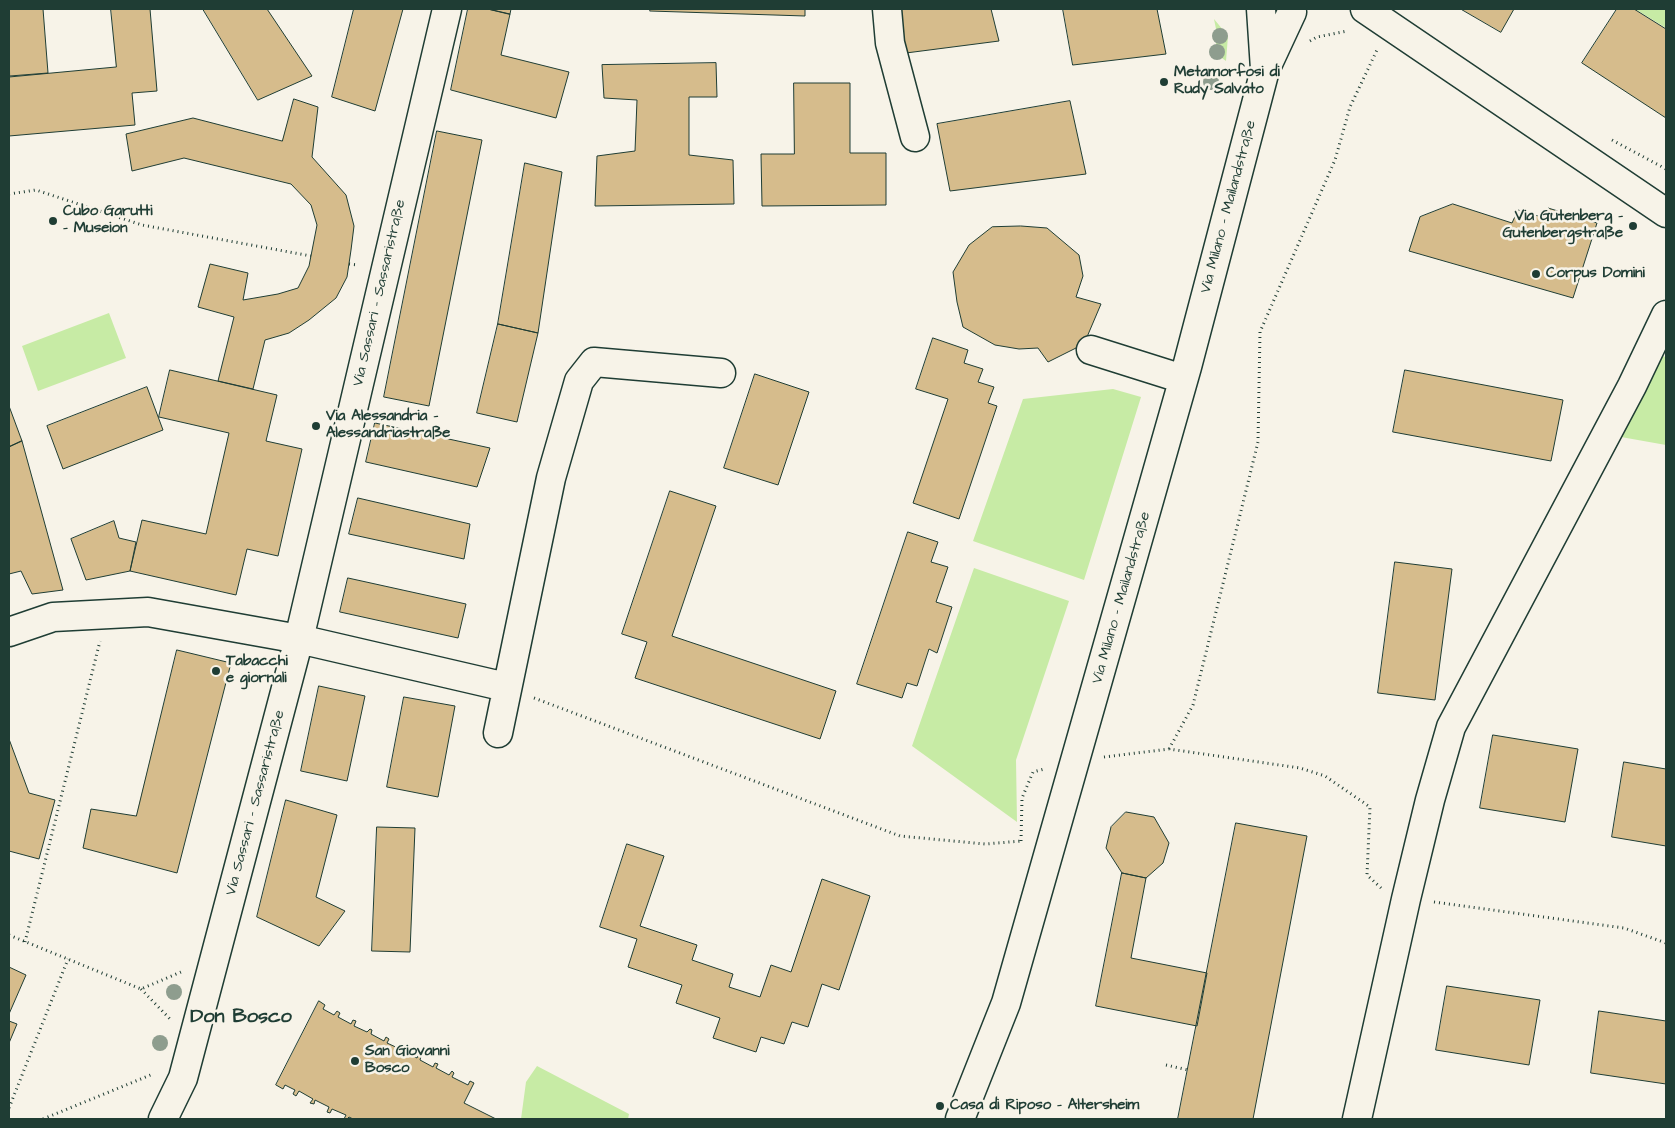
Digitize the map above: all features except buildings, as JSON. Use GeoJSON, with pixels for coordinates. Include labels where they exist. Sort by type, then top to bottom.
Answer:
{"type":"FeatureCollection","features":[{"type":"Feature","properties":{"kind":"street","name":"Via Sassari - Sassaristraße"},"geometry":{"type":"LineString","coordinates":[[163,1119],[183,1078],[299,639],[447,9]]}},
{"type":"Feature","properties":{"kind":"street"},"geometry":{"type":"LineString","coordinates":[[886,9],[890,43],[915,136]]}},
{"type":"Feature","properties":{"kind":"street"},"geometry":{"type":"LineString","coordinates":[[1260,9],[1276,13],[1295,10]]}},
{"type":"Feature","properties":{"kind":"street","name":"Via Milano - Mailandstraße"},"geometry":{"type":"LineString","coordinates":[[1260,9],[1265,70]]}},
{"type":"Feature","properties":{"kind":"street"},"geometry":{"type":"LineString","coordinates":[[1365,9],[1666,213]]}},
{"type":"Feature","properties":{"kind":"street","name":"Via Milano - Mailandstraße"},"geometry":{"type":"LineString","coordinates":[[960,1119],[1006,1003],[1183,378],[1265,70],[1295,10]]}},
{"type":"Feature","properties":{"kind":"street"},"geometry":{"type":"LineString","coordinates":[[1357,1119],[1406,899],[1430,800],[1451,727],[1632,386],[1666,315]]}},
{"type":"Feature","properties":{"kind":"street"},"geometry":{"type":"LineString","coordinates":[[1091,350],[1183,378]]}},
{"type":"Feature","properties":{"kind":"street"},"geometry":{"type":"LineString","coordinates":[[498,733],[506,687],[551,478],[578,381],[594,362],[721,373]]}},
{"type":"Feature","properties":{"kind":"street"},"geometry":{"type":"LineString","coordinates":[[9,632],[53,617],[148,612],[299,639],[506,687]]}},
{"type":"Feature","properties":{"kind":"path"},"geometry":{"type":"LineString","coordinates":[[1170,749],[1192,705],[1258,442],[1260,332],[1335,160],[1350,107],[1378,49]]}},
{"type":"Feature","properties":{"kind":"path"},"geometry":{"type":"LineString","coordinates":[[9,194],[36,190],[142,225],[311,256]]}},
{"type":"Feature","properties":{"kind":"path"},"geometry":{"type":"LineString","coordinates":[[24,942],[107,614]]}},
{"type":"Feature","properties":{"kind":"path"},"geometry":{"type":"LineString","coordinates":[[506,687],[900,836],[985,844],[1053,840]]}},
{"type":"Feature","properties":{"kind":"path"},"geometry":{"type":"LineString","coordinates":[[1076,760],[1170,749],[1300,768],[1325,776],[1370,807],[1367,875],[1387,894],[1406,899],[1624,928],[1666,943]]}},
{"type":"Feature","properties":{"kind":"path"},"geometry":{"type":"LineString","coordinates":[[9,935],[141,989],[190,1051],[43,1119]]}},
{"type":"Feature","properties":{"kind":"path"},"geometry":{"type":"LineString","coordinates":[[9,1108],[68,959]]}},
{"type":"Feature","properties":{"kind":"path"},"geometry":{"type":"LineString","coordinates":[[141,989],[214,959]]}},
{"type":"Feature","properties":{"kind":"path"},"geometry":{"type":"LineString","coordinates":[[1166,1065],[1188,1070]]}},
{"type":"Feature","properties":{"kind":"green space"},"geometry":{"type":"Polygon","coordinates":[[[1635,9],[1666,9],[1666,28],[1635,9]]]}},
{"type":"Feature","properties":{"kind":"green space"},"geometry":{"type":"Polygon","coordinates":[[[1214,19],[1228,36],[1226,61],[1215,53],[1217,34],[1214,19]]]}},
{"type":"Feature","properties":{"kind":"green space"},"geometry":{"type":"Polygon","coordinates":[[[109,313],[126,358],[38,391],[22,346],[109,313]]]}},
{"type":"Feature","properties":{"kind":"green space"},"geometry":{"type":"Polygon","coordinates":[[[1662,356],[1666,357],[1666,445],[1621,437],[1662,356]]]}},
{"type":"Feature","properties":{"kind":"green space"},"geometry":{"type":"Polygon","coordinates":[[[1113,389],[1141,397],[1084,580],[973,541],[1023,399],[1113,389]]]}},
{"type":"Feature","properties":{"kind":"green space"},"geometry":{"type":"Polygon","coordinates":[[[974,568],[1069,601],[1016,760],[1017,822],[912,746],[974,568]]]}},
{"type":"Feature","properties":{"kind":"green space"},"geometry":{"type":"Polygon","coordinates":[[[537,1066],[629,1114],[628,1119],[521,1119],[526,1082],[537,1066]]]}},
{"type":"Feature","properties":{"kind":"place","name":"Metamorfosi di Rudy Salvato"},"geometry":{"type":"Point","coordinates":[1164,82]}},
{"type":"Feature","properties":{"kind":"place","name":"Cubo Garutti - Museion"},"geometry":{"type":"Point","coordinates":[53,221]}},
{"type":"Feature","properties":{"kind":"place","name":"Via Gutenberg - Gutenbergstraße"},"geometry":{"type":"Point","coordinates":[1633,226]}},
{"type":"Feature","properties":{"kind":"place","name":"Corpus Domini"},"geometry":{"type":"Point","coordinates":[1536,274]}},
{"type":"Feature","properties":{"kind":"place","name":"Via Alessandria - Alessandriastraße"},"geometry":{"type":"Point","coordinates":[316,426]}},
{"type":"Feature","properties":{"kind":"place","name":"Tabacchi e giornali"},"geometry":{"type":"Point","coordinates":[216,671]}},
{"type":"Feature","properties":{"kind":"place","name":"San Giovanni Bosco"},"geometry":{"type":"Point","coordinates":[355,1061]}},
{"type":"Feature","properties":{"kind":"place","name":"Casa di Riposo - Altersheim"},"geometry":{"type":"Point","coordinates":[940,1106]}},
{"type":"Feature","properties":{"kind":"district","name":"Don Bosco"},"geometry":{"type":"Point","coordinates":[241,1018]}}]}
